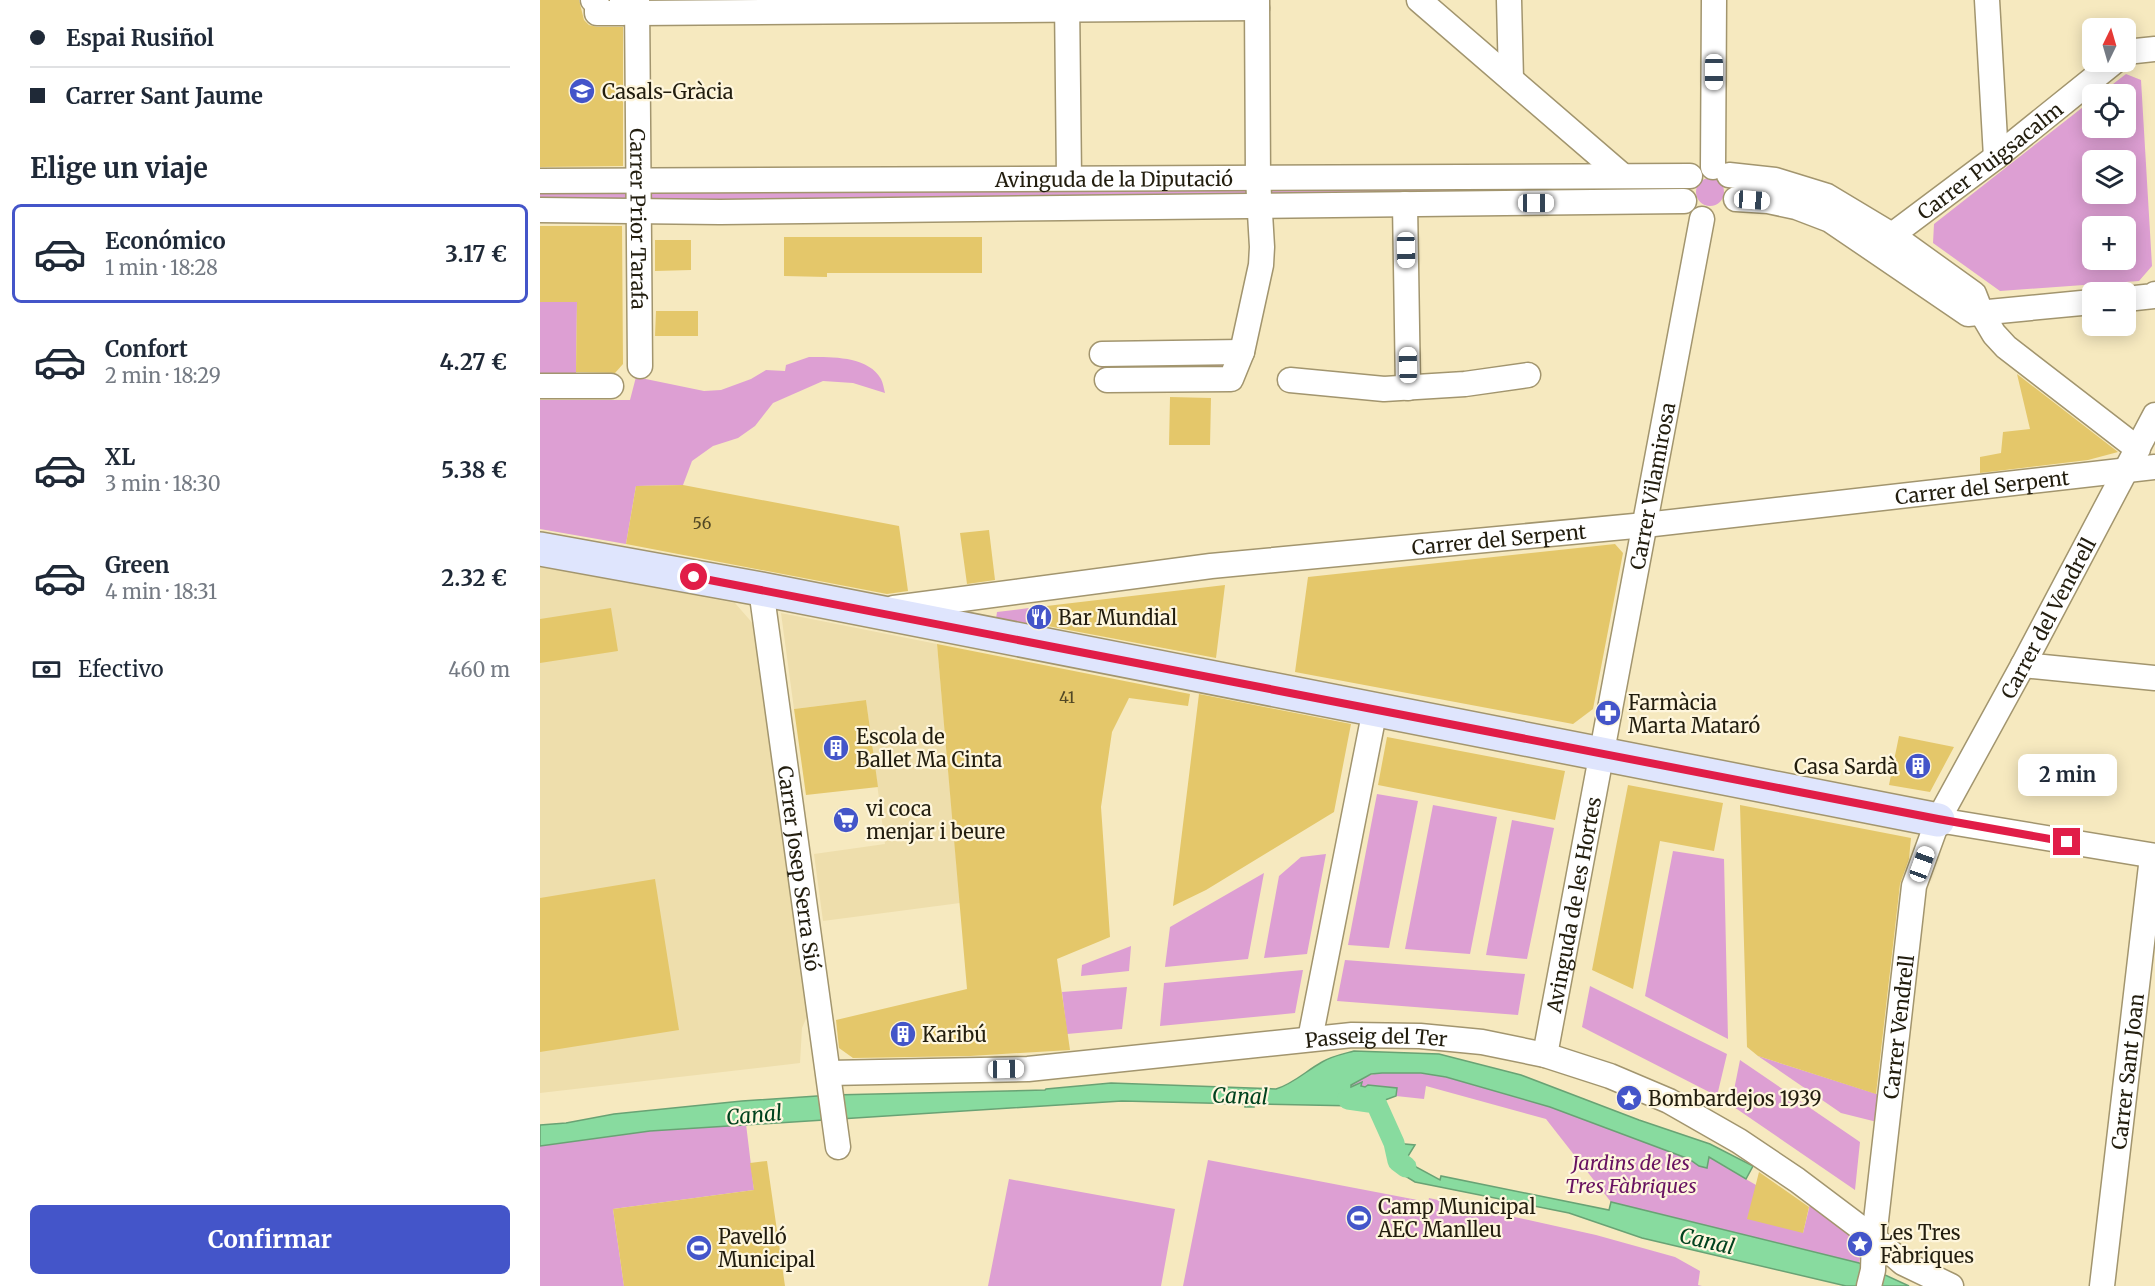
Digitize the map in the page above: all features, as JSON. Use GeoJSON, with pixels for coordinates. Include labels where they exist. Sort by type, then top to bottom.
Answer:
{"type":"FeatureCollection","features":[{"type":"Feature","properties":{"kind":"street"},"geometry":{"type":"LineString","coordinates":[[593,0],[597,4],[597,13],[623,13],[632,4],[832,6],[1257,4],[1261,265],[1242,352],[1231,379],[1107,380]]}},
{"type":"Feature","properties":{"kind":"street"},"geometry":{"type":"LineString","coordinates":[[1419,0],[1623,176]]}},
{"type":"Feature","properties":{"kind":"street"},"geometry":{"type":"LineString","coordinates":[[1509,0],[1511,79]]}},
{"type":"Feature","properties":{"kind":"street"},"geometry":{"type":"LineString","coordinates":[[1714,0],[1721,171],[1734,182],[1736,199],[1727,214],[1719,218],[1702,219],[1688,208],[1684,201],[1685,183],[1690,176],[1705,167],[1721,171],[1775,180],[1827,196],[1892,235],[1974,294],[1994,334],[2006,347],[2138,449]]}},
{"type":"Feature","properties":{"kind":"street"},"geometry":{"type":"LineString","coordinates":[[1987,0],[1996,157]]}},
{"type":"Feature","properties":{"kind":"street","name":"Carrer Prior Tarafa"},"geometry":{"type":"LineString","coordinates":[[632,4],[639,182],[640,366]]}},
{"type":"Feature","properties":{"kind":"street"},"geometry":{"type":"LineString","coordinates":[[1067,5],[1070,178]]}},
{"type":"Feature","properties":{"kind":"street"},"geometry":{"type":"LineString","coordinates":[[2136,51],[2155,49]]}},
{"type":"Feature","properties":{"kind":"street","name":"Carrer Puigsacalm"},"geometry":{"type":"LineString","coordinates":[[1892,235],[1996,157],[2102,72]]}},
{"type":"Feature","properties":{"kind":"street","name":"Avinguda de la Diputació"},"geometry":{"type":"LineString","coordinates":[[540,181],[1690,176]]}},
{"type":"Feature","properties":{"kind":"street"},"geometry":{"type":"LineString","coordinates":[[1736,199],[1768,201],[1796,207],[1830,220],[1968,314],[2082,303]]}},
{"type":"Feature","properties":{"kind":"street","name":"Avinguda de la Diputació"},"geometry":{"type":"LineString","coordinates":[[540,210],[720,212],[1684,201]]}},
{"type":"Feature","properties":{"kind":"street"},"geometry":{"type":"LineString","coordinates":[[1405,204],[1408,388]]}},
{"type":"Feature","properties":{"kind":"street","name":"Carrer Vilamirosa"},"geometry":{"type":"LineString","coordinates":[[1601,753],[1702,219]]}},
{"type":"Feature","properties":{"kind":"street"},"geometry":{"type":"LineString","coordinates":[[2136,298],[2155,296]]}},
{"type":"Feature","properties":{"kind":"street"},"geometry":{"type":"LineString","coordinates":[[1102,354],[1242,352]]}},
{"type":"Feature","properties":{"kind":"street"},"geometry":{"type":"LineString","coordinates":[[1290,380],[1384,389],[1466,384],[1528,375]]}},
{"type":"Feature","properties":{"kind":"street"},"geometry":{"type":"LineString","coordinates":[[540,386],[611,386]]}},
{"type":"Feature","properties":{"kind":"street","name":"Carrer del Vendrell"},"geometry":{"type":"LineString","coordinates":[[1938,819],[2023,665],[2155,415]]}},
{"type":"Feature","properties":{"kind":"street","name":"Carrer del Serpent"},"geometry":{"type":"LineString","coordinates":[[874,611],[1211,566],[1645,525],[2155,467]]}},
{"type":"Feature","properties":{"kind":"street"},"geometry":{"type":"LineString","coordinates":[[540,549],[761,589],[1938,819],[2154,856]]}},
{"type":"Feature","properties":{"kind":"street","name":"Carrer Josep Serra Sió"},"geometry":{"type":"LineString","coordinates":[[761,589],[838,1147]]}},
{"type":"Feature","properties":{"kind":"street"},"geometry":{"type":"LineString","coordinates":[[2023,665],[2155,678]]}},
{"type":"Feature","properties":{"kind":"street"},"geometry":{"type":"LineString","coordinates":[[1310,1039],[1375,709]]}},
{"type":"Feature","properties":{"kind":"street","name":"Avinguda de les Hortes"},"geometry":{"type":"LineString","coordinates":[[1545,1055],[1601,753]]}},
{"type":"Feature","properties":{"kind":"street","name":"Carrer Vendrell"},"geometry":{"type":"LineString","coordinates":[[1874,1238],[1914,886],[1938,819]]}},
{"type":"Feature","properties":{"kind":"street","name":"Carrer Sant Joan"},"geometry":{"type":"LineString","coordinates":[[2102,1286],[2154,856]]}},
{"type":"Feature","properties":{"kind":"street","name":"Passeig del Ter"},"geometry":{"type":"LineString","coordinates":[[831,1084],[1028,1069],[1352,1035],[1420,1036],[1482,1042],[1545,1055],[1610,1076],[1669,1101],[1749,1148],[1797,1180],[1874,1238],[1903,1263],[1951,1286]]}},
{"type":"Feature","properties":{"kind":"street"},"geometry":{"type":"LineString","coordinates":[[1871,1278],[1874,1238]]}},
{"type":"Feature","properties":{"kind":"shaded area"},"geometry":{"type":"Polygon","coordinates":[[[540,566],[735,603],[755,626],[808,1014],[802,1028],[800,1063],[540,1093],[540,566]]]}},
{"type":"Feature","properties":{"kind":"shaded area"},"geometry":{"type":"Polygon","coordinates":[[[781,613],[937,644],[960,903],[823,921],[814,854],[885,844],[866,700],[794,709],[781,613]]]}},
{"type":"Feature","properties":{"kind":"green space"},"geometry":{"type":"Polygon","coordinates":[[[2126,74],[2141,80],[2152,266],[2139,281],[2082,282],[2082,285],[2000,291],[1933,243],[1934,224],[2082,108],[2082,138],[2136,138],[2136,84],[2113,84],[2126,74]]]}},
{"type":"Feature","properties":{"kind":"green space"},"geometry":{"type":"Polygon","coordinates":[[[1710,178],[1720,182],[1724,192],[1720,202],[1710,206],[1700,202],[1696,192],[1700,182],[1710,178]]]}},
{"type":"Feature","properties":{"kind":"green space"},"geometry":{"type":"Polygon","coordinates":[[[1666,183],[1665,196],[1267,198],[1266,186],[1666,183]]]}},
{"type":"Feature","properties":{"kind":"green space"},"geometry":{"type":"Polygon","coordinates":[[[1252,185],[1253,198],[647,205],[647,188],[1252,185]]]}},
{"type":"Feature","properties":{"kind":"green space"},"geometry":{"type":"Polygon","coordinates":[[[540,188],[630,188],[631,204],[540,203],[540,188]]]}},
{"type":"Feature","properties":{"kind":"green space"},"geometry":{"type":"Polygon","coordinates":[[[540,302],[577,302],[576,375],[540,374],[540,302]]]}},
{"type":"Feature","properties":{"kind":"green space"},"geometry":{"type":"Polygon","coordinates":[[[809,357],[849,359],[868,366],[881,379],[885,393],[853,383],[823,381],[773,403],[755,426],[738,438],[713,446],[692,461],[683,485],[636,486],[626,544],[540,529],[540,400],[630,400],[636,377],[704,391],[721,390],[751,379],[766,370],[785,371],[786,365],[809,357]]]}},
{"type":"Feature","properties":{"kind":"green space"},"geometry":{"type":"Polygon","coordinates":[[[1229,360],[1224,370],[1102,372],[1099,362],[1229,360]]]}},
{"type":"Feature","properties":{"kind":"green space"},"geometry":{"type":"Polygon","coordinates":[[[1029,608],[1027,627],[996,619],[997,612],[1029,608]]]}},
{"type":"Feature","properties":{"kind":"green space"},"geometry":{"type":"Polygon","coordinates":[[[1377,794],[1418,801],[1389,948],[1348,945],[1377,794]]]}},
{"type":"Feature","properties":{"kind":"green space"},"geometry":{"type":"Polygon","coordinates":[[[1433,805],[1497,817],[1470,954],[1405,949],[1433,805]]]}},
{"type":"Feature","properties":{"kind":"green space"},"geometry":{"type":"Polygon","coordinates":[[[1512,820],[1554,828],[1527,959],[1486,955],[1512,820]]]}},
{"type":"Feature","properties":{"kind":"green space"},"geometry":{"type":"Polygon","coordinates":[[[1673,851],[1724,859],[1728,1039],[1645,996],[1673,851]]]}},
{"type":"Feature","properties":{"kind":"green space"},"geometry":{"type":"Polygon","coordinates":[[[1326,854],[1307,954],[1264,958],[1279,876],[1301,857],[1326,854]]]}},
{"type":"Feature","properties":{"kind":"green space"},"geometry":{"type":"Polygon","coordinates":[[[1264,873],[1248,959],[1165,967],[1170,927],[1264,873]]]}},
{"type":"Feature","properties":{"kind":"green space"},"geometry":{"type":"Polygon","coordinates":[[[1131,946],[1129,971],[1081,976],[1082,965],[1131,946]]]}},
{"type":"Feature","properties":{"kind":"green space"},"geometry":{"type":"Polygon","coordinates":[[[1345,960],[1525,974],[1518,1015],[1337,1001],[1345,960]]]}},
{"type":"Feature","properties":{"kind":"green space"},"geometry":{"type":"Polygon","coordinates":[[[1303,970],[1295,1013],[1160,1026],[1164,983],[1303,970]]]}},
{"type":"Feature","properties":{"kind":"green space"},"geometry":{"type":"Polygon","coordinates":[[[1590,986],[1727,1054],[1717,1096],[1582,1027],[1590,986]]]}},
{"type":"Feature","properties":{"kind":"green space"},"geometry":{"type":"Polygon","coordinates":[[[1127,987],[1122,1029],[1067,1034],[1062,992],[1127,987]]]}},
{"type":"Feature","properties":{"kind":"green space"},"geometry":{"type":"Polygon","coordinates":[[[1758,1056],[1880,1095],[1877,1122],[1841,1113],[1758,1056]]]}},
{"type":"Feature","properties":{"kind":"green space"},"geometry":{"type":"Polygon","coordinates":[[[1740,1060],[1860,1142],[1855,1190],[1731,1105],[1740,1060]]]}},
{"type":"Feature","properties":{"kind":"green space","name":"Jardins de les Tres Fàbriques"},"geometry":{"type":"Polygon","coordinates":[[[1421,1073],[1446,1077],[1550,1107],[1689,1159],[1699,1166],[1708,1157],[1756,1185],[1803,1233],[1810,1204],[1863,1241],[1859,1263],[1611,1202],[1546,1119],[1426,1086],[1424,1099],[1396,1096],[1396,1088],[1351,1087],[1350,1085],[1373,1074],[1421,1073]]]}},
{"type":"Feature","properties":{"kind":"green space"},"geometry":{"type":"Polygon","coordinates":[[[746,1124],[754,1190],[613,1209],[624,1286],[540,1286],[540,1146],[650,1131],[746,1124]]]}},
{"type":"Feature","properties":{"kind":"green space","name":"Camp Municipal AEC Manlleu"},"geometry":{"type":"Polygon","coordinates":[[[1208,1160],[1428,1202],[1429,1198],[1596,1235],[1675,1257],[1700,1271],[1698,1285],[1702,1286],[1183,1286],[1208,1160]]]}},
{"type":"Feature","properties":{"kind":"green space"},"geometry":{"type":"Polygon","coordinates":[[[1009,1179],[1175,1209],[1161,1286],[988,1286],[1009,1179]]]}},
{"type":"Feature","properties":{"kind":"water"},"geometry":{"type":"Polygon","coordinates":[[[1354,1051],[1439,1054],[1521,1075],[1639,1120],[1710,1144],[1753,1166],[1746,1179],[1709,1157],[1707,1168],[1699,1166],[1689,1159],[1550,1107],[1446,1077],[1421,1073],[1371,1074],[1351,1085],[1351,1087],[1362,1082],[1361,1086],[1365,1087],[1368,1085],[1397,1088],[1396,1096],[1358,1110],[1357,1106],[1254,1104],[1254,1107],[1245,1107],[1245,1104],[1122,1101],[650,1131],[540,1146],[540,1125],[566,1123],[614,1114],[742,1101],[832,1095],[1045,1090],[1111,1083],[1276,1089],[1294,1081],[1326,1060],[1354,1051]]]}},
{"type":"Feature","properties":{"kind":"water"},"geometry":{"type":"Polygon","coordinates":[[[1394,1143],[1415,1145],[1405,1161],[1440,1180],[1441,1176],[1609,1210],[1611,1202],[1859,1263],[1909,1286],[1846,1286],[1642,1238],[1569,1213],[1415,1182],[1405,1176],[1388,1158],[1394,1143]]]}},
{"type":"Feature","properties":{"kind":"building","name":"Casals-Gràcia"},"geometry":{"type":"Polygon","coordinates":[[[540,0],[579,0],[584,20],[589,25],[623,27],[623,166],[540,167],[540,0]]]}},
{"type":"Feature","properties":{"kind":"building"},"geometry":{"type":"Polygon","coordinates":[[[540,226],[622,226],[623,364],[615,373],[576,372],[577,302],[540,302],[540,226]]]}},
{"type":"Feature","properties":{"kind":"building"},"geometry":{"type":"Polygon","coordinates":[[[784,237],[982,237],[982,273],[827,273],[827,277],[784,276],[784,237]]]}},
{"type":"Feature","properties":{"kind":"building"},"geometry":{"type":"Polygon","coordinates":[[[655,240],[691,240],[691,270],[655,271],[655,240]]]}},
{"type":"Feature","properties":{"kind":"building"},"geometry":{"type":"Polygon","coordinates":[[[656,311],[698,311],[698,336],[655,336],[656,311]]]}},
{"type":"Feature","properties":{"kind":"building"},"geometry":{"type":"Polygon","coordinates":[[[2017,374],[2118,452],[2088,460],[1980,473],[1980,457],[2001,453],[2003,432],[2030,429],[2017,374]]]}},
{"type":"Feature","properties":{"kind":"building"},"geometry":{"type":"Polygon","coordinates":[[[1170,397],[1211,398],[1210,445],[1169,445],[1170,397]]]}},
{"type":"Feature","properties":{"kind":"building"},"geometry":{"type":"Polygon","coordinates":[[[683,485],[899,526],[908,591],[887,594],[626,544],[636,486],[683,485]]]}},
{"type":"Feature","properties":{"kind":"building"},"geometry":{"type":"Polygon","coordinates":[[[989,530],[995,580],[967,584],[960,533],[989,530]]]}},
{"type":"Feature","properties":{"kind":"building"},"geometry":{"type":"Polygon","coordinates":[[[1615,544],[1623,553],[1593,709],[1573,724],[1295,672],[1308,577],[1615,544]]]}},
{"type":"Feature","properties":{"kind":"building"},"geometry":{"type":"Polygon","coordinates":[[[1225,585],[1216,658],[1037,624],[1038,607],[1225,585]]]}},
{"type":"Feature","properties":{"kind":"building"},"geometry":{"type":"Polygon","coordinates":[[[611,608],[618,651],[540,663],[540,619],[611,608]]]}},
{"type":"Feature","properties":{"kind":"building"},"geometry":{"type":"Polygon","coordinates":[[[937,644],[1190,694],[1188,706],[1129,698],[1112,732],[1101,807],[1110,937],[1057,959],[1070,1050],[970,1056],[853,1058],[839,1048],[836,1020],[967,989],[937,644]]]}},
{"type":"Feature","properties":{"kind":"building"},"geometry":{"type":"Polygon","coordinates":[[[1199,694],[1351,724],[1334,812],[1206,890],[1173,906],[1199,694]]]}},
{"type":"Feature","properties":{"kind":"building","name":"Escola de Ballet Ma Cinta"},"geometry":{"type":"Polygon","coordinates":[[[866,700],[878,787],[806,795],[794,709],[866,700]]]}},
{"type":"Feature","properties":{"kind":"building","name":"Casa Sardà"},"geometry":{"type":"Polygon","coordinates":[[[1899,736],[1954,747],[1930,792],[1889,785],[1899,736]]]}},
{"type":"Feature","properties":{"kind":"building"},"geometry":{"type":"Polygon","coordinates":[[[1387,737],[1565,771],[1555,820],[1378,785],[1387,737]]]}},
{"type":"Feature","properties":{"kind":"building"},"geometry":{"type":"Polygon","coordinates":[[[1628,785],[1723,803],[1714,851],[1660,841],[1633,989],[1592,970],[1628,785]]]}},
{"type":"Feature","properties":{"kind":"building"},"geometry":{"type":"Polygon","coordinates":[[[1740,805],[1911,838],[1909,859],[1900,884],[1876,1094],[1758,1056],[1747,1047],[1740,805]]]}},
{"type":"Feature","properties":{"kind":"building"},"geometry":{"type":"Polygon","coordinates":[[[655,879],[679,1030],[540,1052],[540,898],[655,879]]]}},
{"type":"Feature","properties":{"kind":"building","name":"Pavelló Municipal"},"geometry":{"type":"Polygon","coordinates":[[[767,1161],[785,1286],[624,1286],[613,1209],[754,1190],[750,1163],[767,1161]]]}},
{"type":"Feature","properties":{"kind":"building"},"geometry":{"type":"Polygon","coordinates":[[[1759,1172],[1809,1207],[1803,1233],[1747,1219],[1759,1172]]]}},
{"type":"Feature","properties":{"kind":"waterway","name":"Canal"},"geometry":{"type":"LineString","coordinates":[[1348,1099],[1376,1103],[1394,1143],[1398,1161],[1406,1167]]}},
{"type":"Feature","properties":{"kind":"place","name":"Casals-Gràcia"},"geometry":{"type":"Point","coordinates":[582,91]}},
{"type":"Feature","properties":{"kind":"place","name":"Bar Mundial"},"geometry":{"type":"Point","coordinates":[1039,617]}},
{"type":"Feature","properties":{"kind":"place","name":"Farmàcia Marta Mataró"},"geometry":{"type":"Point","coordinates":[1608,713]}},
{"type":"Feature","properties":{"kind":"place","name":"Escola de Ballet Ma Cinta"},"geometry":{"type":"Point","coordinates":[836,748]}},
{"type":"Feature","properties":{"kind":"place","name":"Casa Sardà"},"geometry":{"type":"Point","coordinates":[1918,766]}},
{"type":"Feature","properties":{"kind":"place","name":"vi coca menjar i beure"},"geometry":{"type":"Point","coordinates":[846,820]}},
{"type":"Feature","properties":{"kind":"place","name":"Karibú"},"geometry":{"type":"Point","coordinates":[903,1034]}},
{"type":"Feature","properties":{"kind":"place","name":"Bombardejos 1939"},"geometry":{"type":"Point","coordinates":[1629,1098]}},
{"type":"Feature","properties":{"kind":"place","name":"Camp Municipal AEC Manlleu"},"geometry":{"type":"Point","coordinates":[1359,1218]}},
{"type":"Feature","properties":{"kind":"place","name":"Les Tres Fàbriques"},"geometry":{"type":"Point","coordinates":[1860,1244]}},
{"type":"Feature","properties":{"kind":"place","name":"Pavelló Municipal"},"geometry":{"type":"Point","coordinates":[699,1248]}},
{"type":"Feature","properties":{"kind":"route"},"geometry":{"type":"LineString","coordinates":[[694,577],[1938,819],[2067,842]]}}]}
